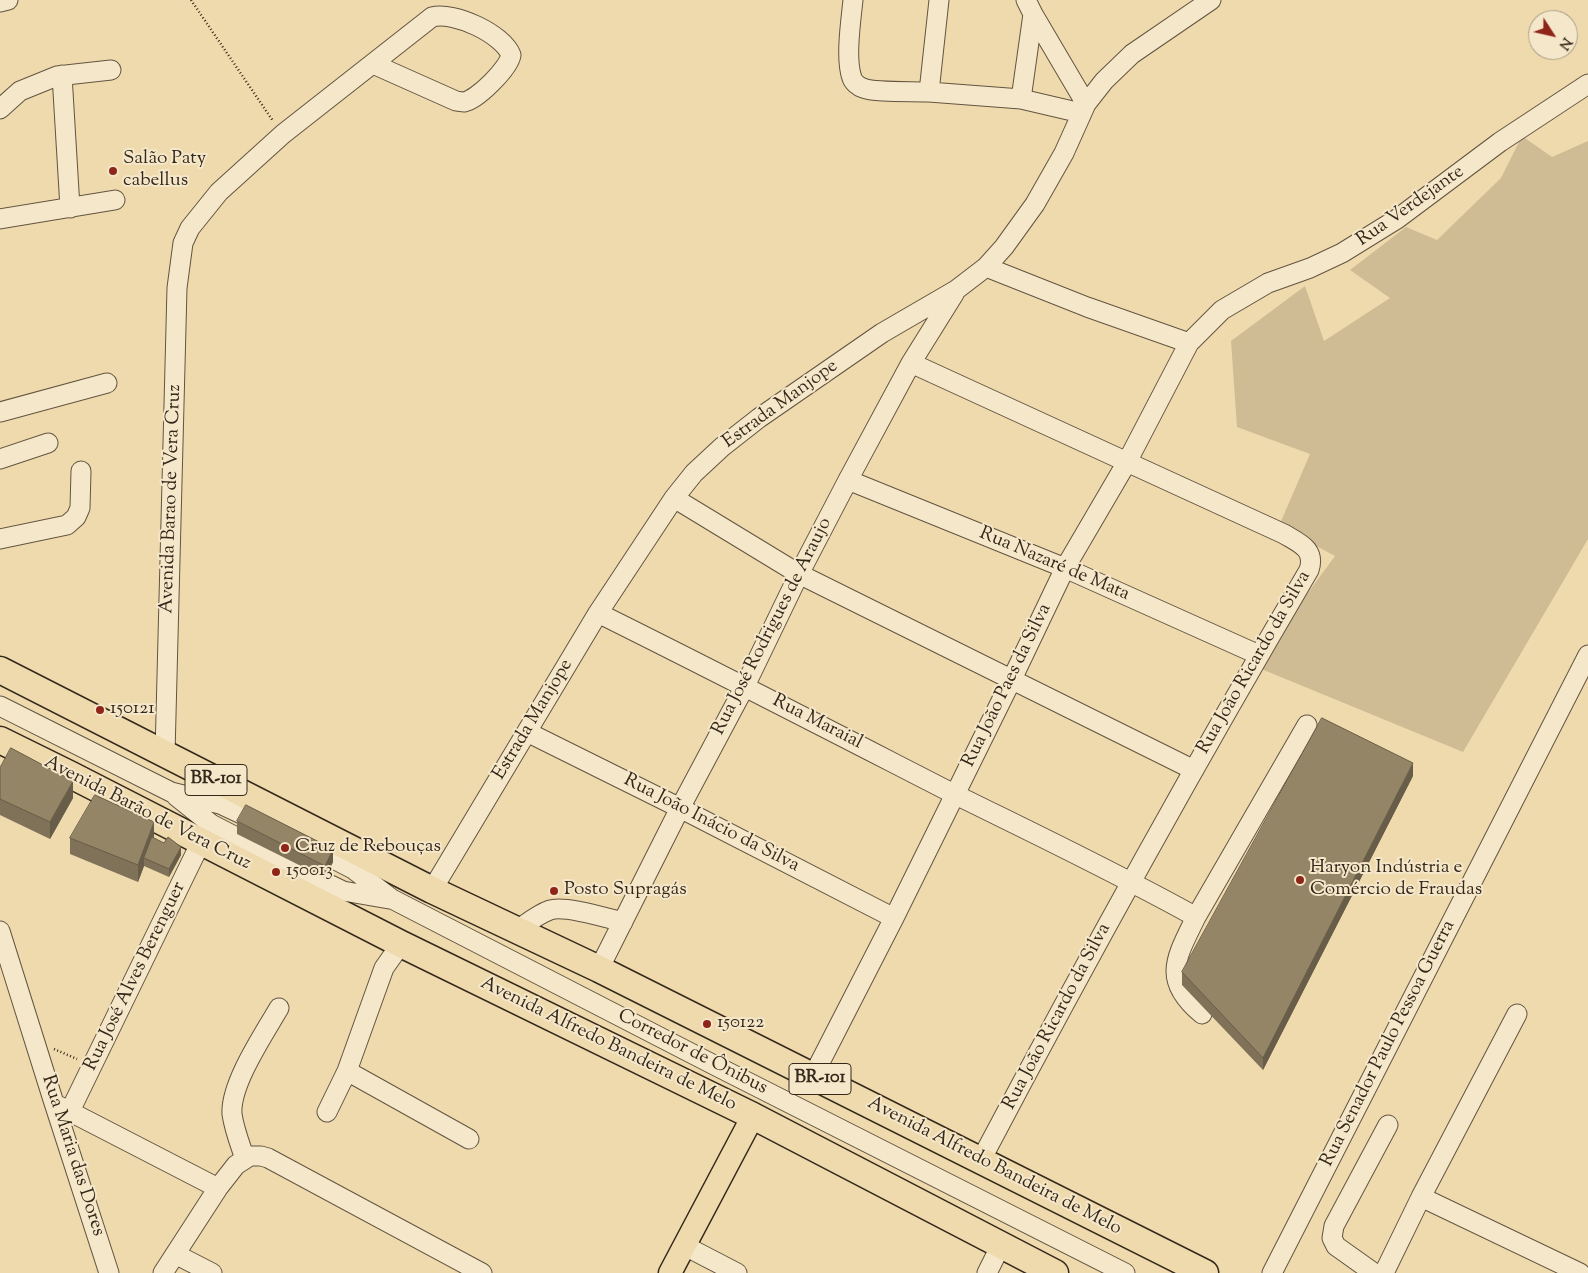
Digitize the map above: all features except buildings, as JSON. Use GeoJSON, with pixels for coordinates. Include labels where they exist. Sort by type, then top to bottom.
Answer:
{"type":"FeatureCollection","features":[{"type":"Feature","properties":{"kind":"highway","name":"BR-101"},"geometry":{"type":"LineString","coordinates":[[0,670],[432,890]]}},
{"type":"Feature","properties":{"kind":"highway","name":"Avenida Barão de Vera Cruz"},"geometry":{"type":"LineString","coordinates":[[0,740],[401,944]]}},
{"type":"Feature","properties":{"kind":"highway","name":"Avenida Alfredo Bandeira de Melo"},"geometry":{"type":"LineString","coordinates":[[432,890],[599,969],[1205,1273]]}},
{"type":"Feature","properties":{"kind":"highway","name":"Avenida Alfredo Bandeira de Melo"},"geometry":{"type":"LineString","coordinates":[[401,944],[753,1116],[1055,1273]]}},
{"type":"Feature","properties":{"kind":"main road"},"geometry":{"type":"LineString","coordinates":[[670,1273],[753,1116]]}},
{"type":"Feature","properties":{"kind":"street"},"geometry":{"type":"LineString","coordinates":[[0,2],[8,0]]}},
{"type":"Feature","properties":{"kind":"street"},"geometry":{"type":"LineString","coordinates":[[853,0],[849,50],[852,78],[855,83],[863,88],[1020,99],[1084,108]]}},
{"type":"Feature","properties":{"kind":"street"},"geometry":{"type":"LineString","coordinates":[[929,92],[939,0]]}},
{"type":"Feature","properties":{"kind":"street","name":"Estrada Manjope"},"geometry":{"type":"LineString","coordinates":[[432,890],[598,613],[674,498],[694,473],[758,418],[882,333],[956,290],[986,267],[1004,247],[1035,204],[1064,154],[1084,108],[1104,82],[1132,54],[1210,0]]}},
{"type":"Feature","properties":{"kind":"street"},"geometry":{"type":"LineString","coordinates":[[1020,99],[1030,7]]}},
{"type":"Feature","properties":{"kind":"street"},"geometry":{"type":"LineString","coordinates":[[1030,7],[1084,108]]}},
{"type":"Feature","properties":{"kind":"street"},"geometry":{"type":"LineString","coordinates":[[283,134],[426,21],[438,15],[464,21],[495,36],[506,44],[511,55],[504,68],[488,86],[477,95],[463,102],[456,101],[373,64]]}},
{"type":"Feature","properties":{"kind":"street"},"geometry":{"type":"LineString","coordinates":[[0,109],[20,91],[57,76],[110,70]]}},
{"type":"Feature","properties":{"kind":"street"},"geometry":{"type":"LineString","coordinates":[[62,75],[70,208]]}},
{"type":"Feature","properties":{"kind":"street","name":"Rua Verdejante"},"geometry":{"type":"LineString","coordinates":[[1222,310],[1268,283],[1310,268],[1342,253],[1413,208],[1500,142],[1588,84]]}},
{"type":"Feature","properties":{"kind":"street","name":"Avenida Barao de Vera Cruz"},"geometry":{"type":"LineString","coordinates":[[165,754],[177,288],[183,243],[190,228],[219,192],[283,134]]}},
{"type":"Feature","properties":{"kind":"street"},"geometry":{"type":"LineString","coordinates":[[0,219],[115,200]]}},
{"type":"Feature","properties":{"kind":"street"},"geometry":{"type":"LineString","coordinates":[[986,267],[1087,307],[1189,344]]}},
{"type":"Feature","properties":{"kind":"street","name":"Rua José Rodrigues de Araujo"},"geometry":{"type":"LineString","coordinates":[[599,969],[680,808],[745,686],[799,574],[848,480],[911,363],[956,290]]}},
{"type":"Feature","properties":{"kind":"street","name":"Rua João Paes da Silva"},"geometry":{"type":"LineString","coordinates":[[813,1076],[894,918],[1066,568],[1127,462],[1189,344],[1222,310]]}},
{"type":"Feature","properties":{"kind":"street","name":"Rua João Ricardo da Silva"},"geometry":{"type":"LineString","coordinates":[[911,363],[1284,534],[1301,544],[1309,552],[1311,560],[1309,570],[1131,881],[981,1160]]}},
{"type":"Feature","properties":{"kind":"street"},"geometry":{"type":"LineString","coordinates":[[0,412],[107,383]]}},
{"type":"Feature","properties":{"kind":"street"},"geometry":{"type":"LineString","coordinates":[[0,458],[48,443]]}},
{"type":"Feature","properties":{"kind":"street"},"geometry":{"type":"LineString","coordinates":[[0,540],[67,525],[76,517],[80,508],[81,471]]}},
{"type":"Feature","properties":{"kind":"street","name":"Rua Nazaré de Mata"},"geometry":{"type":"LineString","coordinates":[[848,480],[1066,568],[1259,655]]}},
{"type":"Feature","properties":{"kind":"street"},"geometry":{"type":"LineString","coordinates":[[674,498],[799,574],[1194,770]]}},
{"type":"Feature","properties":{"kind":"street","name":"Rua Maraial"},"geometry":{"type":"LineString","coordinates":[[598,613],[1131,881],[1196,917]]}},
{"type":"Feature","properties":{"kind":"street","name":"Rua Senador Paulo Pessoa Guerra"},"geometry":{"type":"LineString","coordinates":[[1272,1273],[1588,655]]}},
{"type":"Feature","properties":{"kind":"street","name":"Corredor de Ônibus"},"geometry":{"type":"LineString","coordinates":[[0,706],[171,792],[211,824],[316,878],[343,891],[392,899]]}},
{"type":"Feature","properties":{"kind":"street"},"geometry":{"type":"LineString","coordinates":[[1202,1014],[1186,999],[1176,982],[1176,966],[1182,946],[1196,917],[1307,725]]}},
{"type":"Feature","properties":{"kind":"street","name":"Rua João Inácio da Silva"},"geometry":{"type":"LineString","coordinates":[[527,732],[894,918]]}},
{"type":"Feature","properties":{"kind":"street","name":"Corredor de Ônibus"},"geometry":{"type":"LineString","coordinates":[[171,792],[220,804],[354,869],[392,899],[716,1066],[1126,1273]]}},
{"type":"Feature","properties":{"kind":"street","name":"Rua José Alves Berenguer"},"geometry":{"type":"LineString","coordinates":[[62,1107],[92,1066],[202,842]]}},
{"type":"Feature","properties":{"kind":"street"},"geometry":{"type":"LineString","coordinates":[[516,930],[553,909],[581,912],[623,922]]}},
{"type":"Feature","properties":{"kind":"street","name":"Rua Maria das Dores"},"geometry":{"type":"LineString","coordinates":[[0,931],[34,1040],[62,1107],[109,1273]]}},
{"type":"Feature","properties":{"kind":"street"},"geometry":{"type":"LineString","coordinates":[[327,1112],[347,1070],[384,968],[401,944]]}},
{"type":"Feature","properties":{"kind":"street"},"geometry":{"type":"LineString","coordinates":[[246,1159],[232,1114],[234,1093],[247,1064],[279,1008]]}},
{"type":"Feature","properties":{"kind":"street"},"geometry":{"type":"LineString","coordinates":[[1384,1273],[1421,1197],[1517,1014]]}},
{"type":"Feature","properties":{"kind":"street"},"geometry":{"type":"LineString","coordinates":[[347,1070],[468,1139]]}},
{"type":"Feature","properties":{"kind":"street"},"geometry":{"type":"LineString","coordinates":[[62,1107],[218,1188]]}},
{"type":"Feature","properties":{"kind":"street"},"geometry":{"type":"LineString","coordinates":[[1374,1273],[1336,1246],[1332,1238],[1334,1226],[1388,1125]]}},
{"type":"Feature","properties":{"kind":"street"},"geometry":{"type":"LineString","coordinates":[[163,1273],[218,1188],[236,1166],[246,1159],[257,1156],[268,1158],[482,1273]]}},
{"type":"Feature","properties":{"kind":"street"},"geometry":{"type":"LineString","coordinates":[[1421,1197],[1580,1273]]}},
{"type":"Feature","properties":{"kind":"street"},"geometry":{"type":"LineString","coordinates":[[987,1273],[1000,1245]]}},
{"type":"Feature","properties":{"kind":"street"},"geometry":{"type":"LineString","coordinates":[[685,1246],[737,1273]]}},
{"type":"Feature","properties":{"kind":"street"},"geometry":{"type":"LineString","coordinates":[[175,1254],[212,1273]]}},
{"type":"Feature","properties":{"kind":"path"},"geometry":{"type":"LineString","coordinates":[[191,0],[283,134]]}},
{"type":"Feature","properties":{"kind":"path","name":"Rua Maria das Dores"},"geometry":{"type":"LineString","coordinates":[[34,1040],[92,1066]]}},
{"type":"Feature","properties":{"kind":"shaded area"},"geometry":{"type":"Polygon","coordinates":[[[1522,136],[1552,157],[1588,141],[1588,539],[1463,752],[1254,666],[1335,556],[1279,526],[1310,454],[1237,427],[1231,341],[1305,286],[1324,341],[1390,298],[1350,270],[1406,227],[1437,240],[1501,178],[1522,136]]]}},
{"type":"Feature","properties":{"kind":"place","name":"Salão Paty cabellus"},"geometry":{"type":"Point","coordinates":[113,171]}},
{"type":"Feature","properties":{"kind":"place","name":"150121"},"geometry":{"type":"Point","coordinates":[100,710]}},
{"type":"Feature","properties":{"kind":"place","name":"Cruz de Rebouças"},"geometry":{"type":"Point","coordinates":[285,848]}},
{"type":"Feature","properties":{"kind":"place","name":"150013"},"geometry":{"type":"Point","coordinates":[276,872]}},
{"type":"Feature","properties":{"kind":"place","name":"Haryon Indústria e Comércio de Fraudas"},"geometry":{"type":"Point","coordinates":[1300,880]}},
{"type":"Feature","properties":{"kind":"place","name":"Posto Supragás"},"geometry":{"type":"Point","coordinates":[554,891]}},
{"type":"Feature","properties":{"kind":"place","name":"150122"},"geometry":{"type":"Point","coordinates":[707,1024]}}]}
